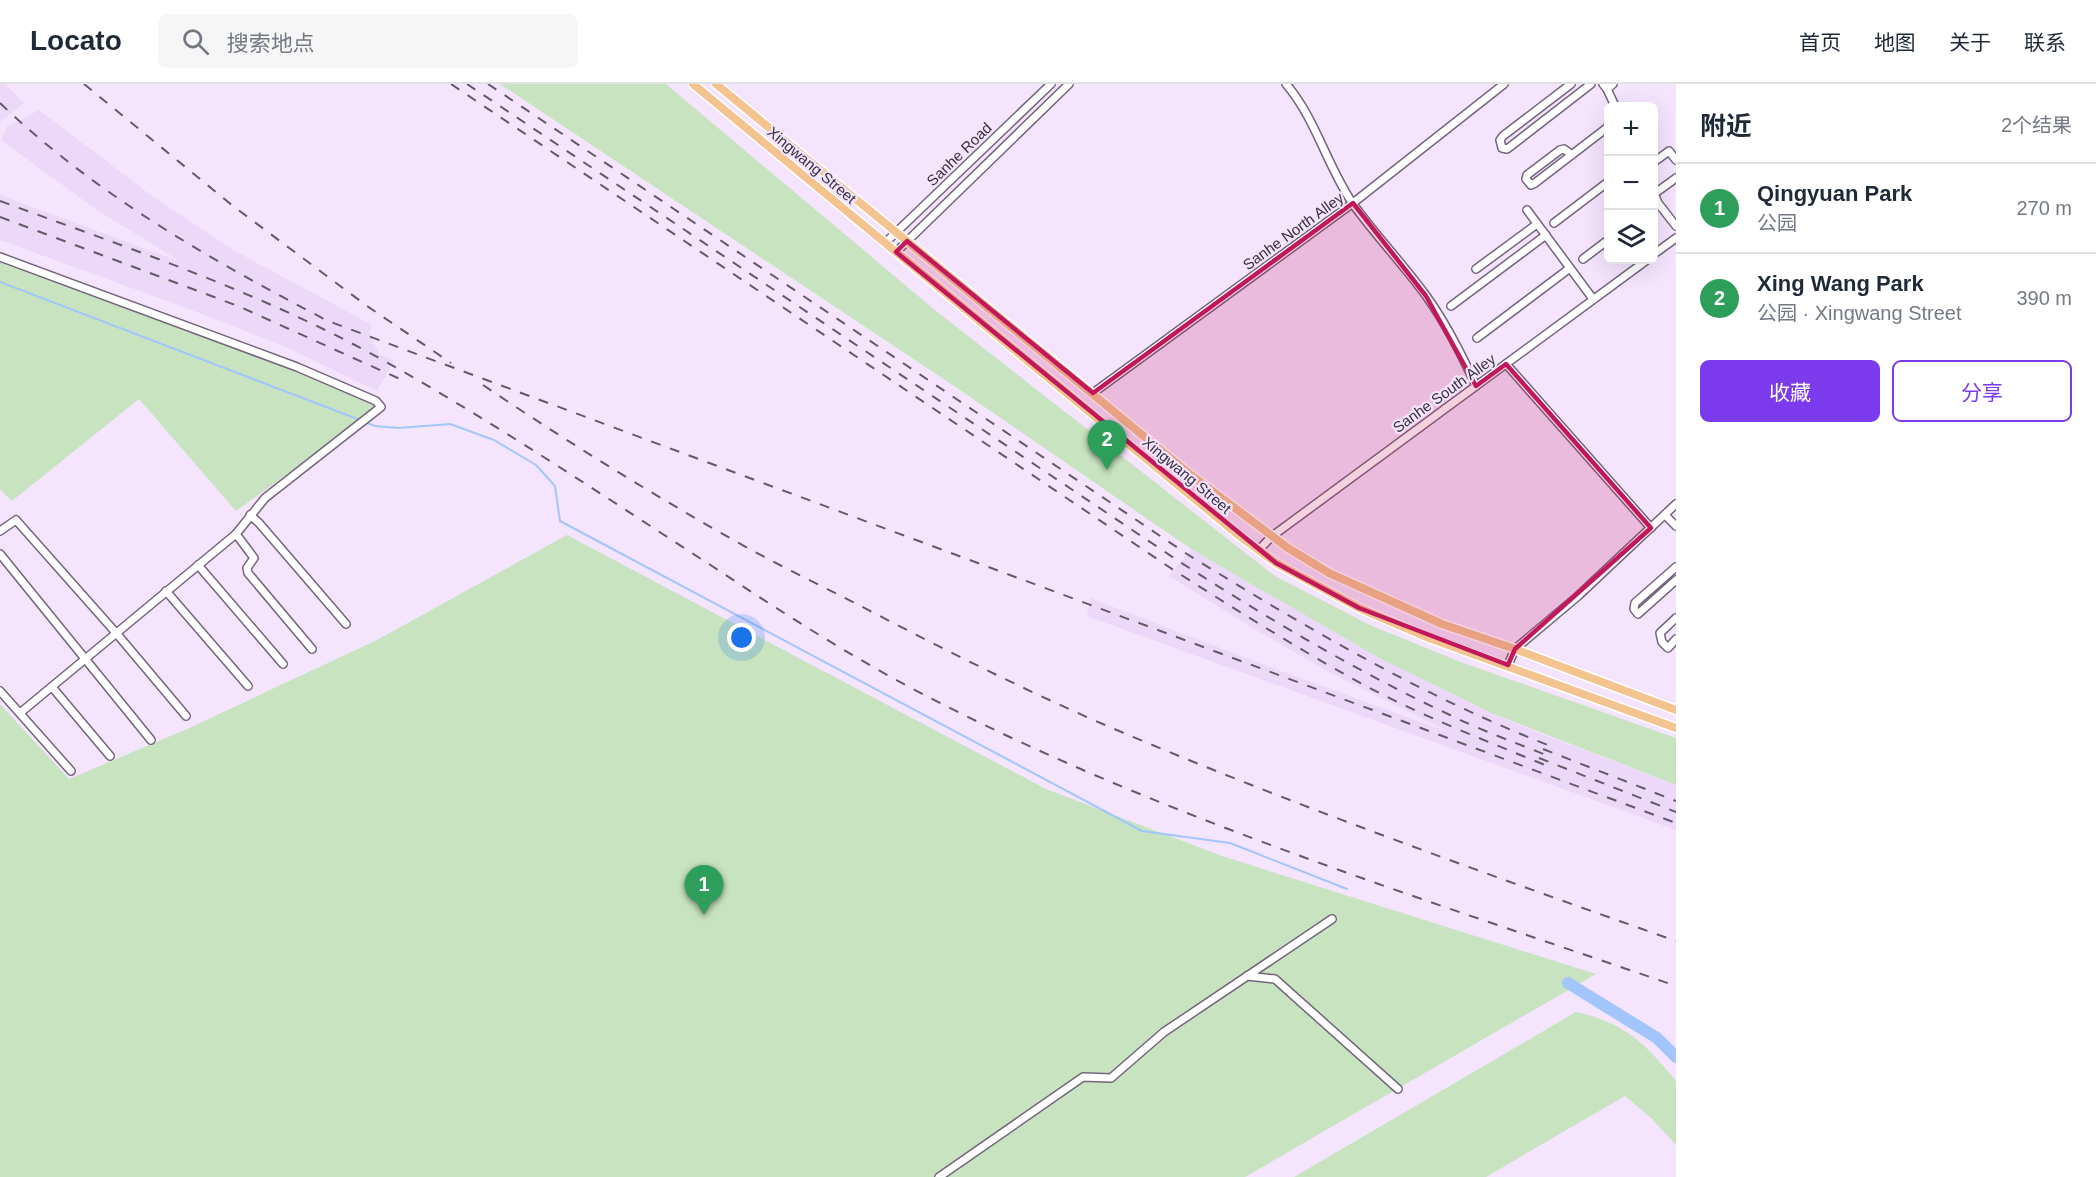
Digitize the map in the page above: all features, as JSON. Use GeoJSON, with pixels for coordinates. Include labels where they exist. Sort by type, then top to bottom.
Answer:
{"type":"FeatureCollection","features":[{"type":"Feature","properties":{"kind":"main road","name":"Xingwang Street"},"geometry":{"type":"LineString","coordinates":[[693,84],[1276,563],[1359,608],[1428,638],[1508,665],[1676,728]]}},
{"type":"Feature","properties":{"kind":"main road","name":"Xingwang Street"},"geometry":{"type":"LineString","coordinates":[[716,84],[1191,475],[1271,537],[1340,578],[1442,624],[1676,710]]}},
{"type":"Feature","properties":{"kind":"street","name":"Sanhe Road"},"geometry":{"type":"LineString","coordinates":[[885,243],[1051,84]]}},
{"type":"Feature","properties":{"kind":"street","name":"Sanhe Road"},"geometry":{"type":"LineString","coordinates":[[896,252],[1069,84]]}},
{"type":"Feature","properties":{"kind":"street"},"geometry":{"type":"LineString","coordinates":[[1286,84],[1303,105],[1331,167],[1353,203],[1442,318],[1476,386]]}},
{"type":"Feature","properties":{"kind":"street","name":"Sanhe North Alley"},"geometry":{"type":"LineString","coordinates":[[1093,393],[1353,203],[1504,84]]}},
{"type":"Feature","properties":{"kind":"street"},"geometry":{"type":"LineString","coordinates":[[1571,84],[1503,136],[1500,140],[1502,148],[1507,149],[1591,84]]}},
{"type":"Feature","properties":{"kind":"street"},"geometry":{"type":"LineString","coordinates":[[1608,86],[1614,102]]}},
{"type":"Feature","properties":{"kind":"street"},"geometry":{"type":"LineString","coordinates":[[1572,155],[1564,149],[1560,150],[1527,175],[1527,182],[1531,185],[1535,183],[1572,155],[1604,130]]}},
{"type":"Feature","properties":{"kind":"street"},"geometry":{"type":"LineString","coordinates":[[1658,159],[1669,151],[1676,160]]}},
{"type":"Feature","properties":{"kind":"street"},"geometry":{"type":"LineString","coordinates":[[1658,191],[1676,178]]}},
{"type":"Feature","properties":{"kind":"street"},"geometry":{"type":"LineString","coordinates":[[1554,223],[1604,185]]}},
{"type":"Feature","properties":{"kind":"street"},"geometry":{"type":"LineString","coordinates":[[1658,207],[1676,226]]}},
{"type":"Feature","properties":{"kind":"street"},"geometry":{"type":"LineString","coordinates":[[1527,210],[1593,299]]}},
{"type":"Feature","properties":{"kind":"street"},"geometry":{"type":"LineString","coordinates":[[1476,269],[1537,224]]}},
{"type":"Feature","properties":{"kind":"street"},"geometry":{"type":"LineString","coordinates":[[1451,306],[1546,235]]}},
{"type":"Feature","properties":{"kind":"street"},"geometry":{"type":"LineString","coordinates":[[1658,251],[1676,238]]}},
{"type":"Feature","properties":{"kind":"street"},"geometry":{"type":"LineString","coordinates":[[1583,259],[1604,243]]}},
{"type":"Feature","properties":{"kind":"street"},"geometry":{"type":"LineString","coordinates":[[0,257],[297,368],[381,404],[379,409],[265,498],[236,534],[86,661],[20,713]]}},
{"type":"Feature","properties":{"kind":"street","name":"Sanhe South Alley"},"geometry":{"type":"LineString","coordinates":[[1259,550],[1271,537],[1641,264]]}},
{"type":"Feature","properties":{"kind":"street"},"geometry":{"type":"LineString","coordinates":[[1477,338],[1570,268]]}},
{"type":"Feature","properties":{"kind":"street"},"geometry":{"type":"LineString","coordinates":[[1506,364],[1651,528]]}},
{"type":"Feature","properties":{"kind":"street"},"geometry":{"type":"LineString","coordinates":[[1508,665],[1515,649],[1578,596],[1676,504]]}},
{"type":"Feature","properties":{"kind":"street"},"geometry":{"type":"LineString","coordinates":[[250,515],[259,522],[346,624]]}},
{"type":"Feature","properties":{"kind":"street"},"geometry":{"type":"LineString","coordinates":[[1665,515],[1676,526]]}},
{"type":"Feature","properties":{"kind":"street"},"geometry":{"type":"LineString","coordinates":[[0,531],[16,520],[186,716]]}},
{"type":"Feature","properties":{"kind":"street"},"geometry":{"type":"LineString","coordinates":[[236,534],[254,558],[247,568],[249,573],[312,649]]}},
{"type":"Feature","properties":{"kind":"street"},"geometry":{"type":"LineString","coordinates":[[0,554],[151,740]]}},
{"type":"Feature","properties":{"kind":"street"},"geometry":{"type":"LineString","coordinates":[[198,565],[283,664]]}},
{"type":"Feature","properties":{"kind":"street"},"geometry":{"type":"LineString","coordinates":[[1676,567],[1635,603],[1634,609],[1638,614],[1676,580]]}},
{"type":"Feature","properties":{"kind":"street"},"geometry":{"type":"LineString","coordinates":[[166,591],[248,686]]}},
{"type":"Feature","properties":{"kind":"street"},"geometry":{"type":"LineString","coordinates":[[1676,618],[1660,633],[1662,642],[1668,648],[1676,639]]}},
{"type":"Feature","properties":{"kind":"street"},"geometry":{"type":"LineString","coordinates":[[52,687],[110,756]]}},
{"type":"Feature","properties":{"kind":"street"},"geometry":{"type":"LineString","coordinates":[[0,691],[71,771]]}},
{"type":"Feature","properties":{"kind":"street"},"geometry":{"type":"LineString","coordinates":[[939,1177],[1083,1077],[1111,1078],[1164,1032],[1332,919]]}},
{"type":"Feature","properties":{"kind":"street"},"geometry":{"type":"LineString","coordinates":[[1247,976],[1275,979],[1398,1089]]}},
{"type":"Feature","properties":{"kind":"highlighted area"},"geometry":{"type":"Polygon","coordinates":[[[1353,203],[1426,296],[1476,386],[1506,364],[1651,528],[1515,649],[1508,665],[1359,608],[1276,563],[896,252],[907,241],[1093,393],[1353,203]]]}},
{"type":"Feature","properties":{"kind":"shaded area"},"geometry":{"type":"Polygon","coordinates":[[[0,84],[5,84],[24,103],[0,122],[0,84]]]}},
{"type":"Feature","properties":{"kind":"shaded area"},"geometry":{"type":"Polygon","coordinates":[[[39,110],[152,196],[235,251],[372,325],[369,333],[379,354],[394,361],[377,391],[290,349],[189,309],[0,240],[0,195],[181,262],[94,208],[1,140],[7,127],[39,110]]]}},
{"type":"Feature","properties":{"kind":"shaded area"},"geometry":{"type":"Polygon","coordinates":[[[1191,549],[1381,659],[1494,714],[1676,785],[1676,830],[1087,616],[1090,598],[1451,733],[1331,673],[1169,576],[1191,549]]]}},
{"type":"Feature","properties":{"kind":"green space"},"geometry":{"type":"Polygon","coordinates":[[[500,84],[666,84],[936,311],[1275,576],[1370,625],[1458,661],[1676,738],[1676,785],[1494,714],[1381,659],[1191,549],[960,390],[500,84]]]}},
{"type":"Feature","properties":{"kind":"green space"},"geometry":{"type":"Polygon","coordinates":[[[0,252],[380,406],[236,511],[139,399],[12,501],[0,489],[0,252]]]}},
{"type":"Feature","properties":{"kind":"green space"},"geometry":{"type":"Polygon","coordinates":[[[567,535],[1046,789],[1222,856],[1596,974],[1245,1177],[0,1177],[0,704],[69,779],[187,729],[377,640],[567,535]]]}},
{"type":"Feature","properties":{"kind":"green space"},"geometry":{"type":"Polygon","coordinates":[[[1576,1012],[1608,1022],[1633,1036],[1676,1081],[1676,1145],[1652,1119],[1625,1096],[1486,1177],[1294,1177],[1576,1012]]]}},
{"type":"Feature","properties":{"kind":"waterway"},"geometry":{"type":"LineString","coordinates":[[0,282],[360,420]]}},
{"type":"Feature","properties":{"kind":"waterway"},"geometry":{"type":"LineString","coordinates":[[365,422],[375,426],[398,428],[450,424],[494,440],[536,465],[555,486],[560,521],[1142,831],[1230,843],[1347,889]]}},
{"type":"Feature","properties":{"kind":"waterway"},"geometry":{"type":"LineString","coordinates":[[1568,983],[1657,1038],[1676,1057]]}},
{"type":"Feature","properties":{"kind":"railway"},"geometry":{"type":"LineString","coordinates":[[84,84],[233,206],[367,306],[451,363]]}},
{"type":"Feature","properties":{"kind":"railway"},"geometry":{"type":"LineString","coordinates":[[451,84],[1175,571],[1364,685],[1453,727],[1545,765]]}},
{"type":"Feature","properties":{"kind":"railway"},"geometry":{"type":"LineString","coordinates":[[467,84],[1180,562],[1246,603],[1312,643],[1415,698],[1474,726],[1551,757]]}},
{"type":"Feature","properties":{"kind":"railway"},"geometry":{"type":"LineString","coordinates":[[488,84],[1187,554],[1366,659],[1458,706],[1553,747]]}},
{"type":"Feature","properties":{"kind":"railway"},"geometry":{"type":"LineString","coordinates":[[0,103],[75,167],[156,224],[328,321],[1676,823]]}},
{"type":"Feature","properties":{"kind":"railway"},"geometry":{"type":"LineString","coordinates":[[0,201],[193,272],[334,334],[422,382],[506,433],[761,598],[885,674],[1003,734],[1191,815],[1385,886],[1676,986]]}},
{"type":"Feature","properties":{"kind":"railway"},"geometry":{"type":"LineString","coordinates":[[0,217],[238,306],[400,379]]}},
{"type":"Feature","properties":{"kind":"railway"},"geometry":{"type":"LineString","coordinates":[[483,385],[608,466],[737,542],[948,651],[1042,696],[1105,725],[1317,811],[1676,941]]}},
{"type":"Feature","properties":{"kind":"railway"},"geometry":{"type":"LineString","coordinates":[[1543,749],[1676,801]]}},
{"type":"Feature","properties":{"kind":"railway"},"geometry":{"type":"LineString","coordinates":[[1539,758],[1676,812]]}},
{"type":"Feature","properties":{"kind":"place","name":"Xing Wang Park"},"geometry":{"type":"Point","coordinates":[1107,470]}},
{"type":"Feature","properties":{"kind":"place","name":"Qingyuan Park"},"geometry":{"type":"Point","coordinates":[704,915]}}]}
